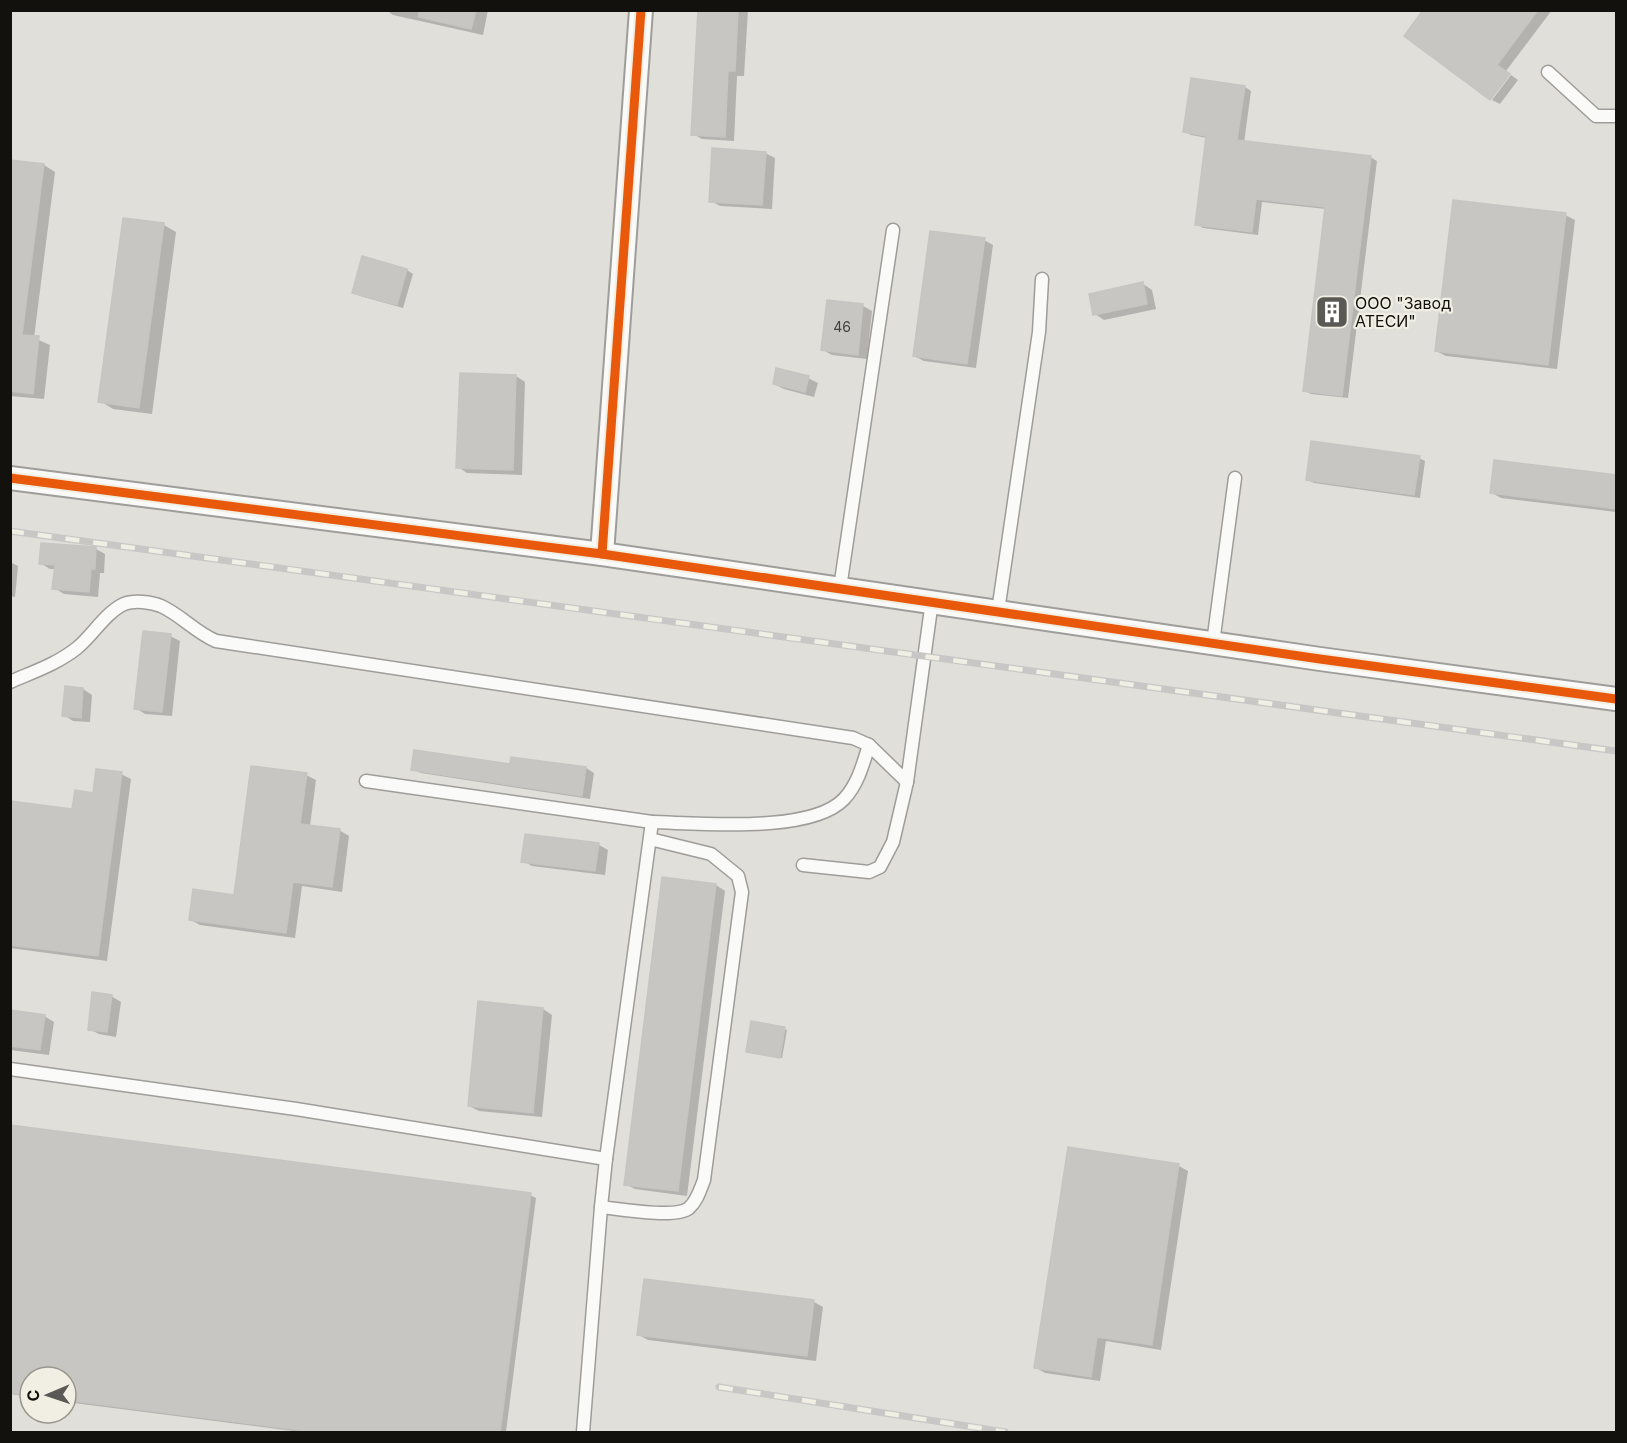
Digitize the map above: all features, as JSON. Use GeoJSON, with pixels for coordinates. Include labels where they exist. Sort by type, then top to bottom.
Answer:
{"type":"FeatureCollection","features":[{"type":"Feature","properties":{"kind":"street"},"geometry":{"type":"LineString","coordinates":[[602,554],[641,10]]}},
{"type":"Feature","properties":{"kind":"street"},"geometry":{"type":"LineString","coordinates":[[10,478],[602,554],[1617,699]]}},
{"type":"Feature","properties":{"kind":"lane"},"geometry":{"type":"LineString","coordinates":[[1548,72],[1596,116],[1617,116]]}},
{"type":"Feature","properties":{"kind":"lane"},"geometry":{"type":"LineString","coordinates":[[840,588],[893,230]]}},
{"type":"Feature","properties":{"kind":"lane"},"geometry":{"type":"LineString","coordinates":[[998,611],[1039,332],[1042,279]]}},
{"type":"Feature","properties":{"kind":"lane"},"geometry":{"type":"LineString","coordinates":[[1213,643],[1235,478]]}},
{"type":"Feature","properties":{"kind":"lane"},"geometry":{"type":"LineString","coordinates":[[804,865],[869,872],[880,867],[893,842],[907,782],[932,601]]}},
{"type":"Feature","properties":{"kind":"lane"},"geometry":{"type":"LineString","coordinates":[[10,682],[59,660],[77,648],[113,612],[126,603],[142,602],[160,606],[201,635],[216,641],[853,738],[869,745],[907,782]]}},
{"type":"Feature","properties":{"kind":"lane"},"geometry":{"type":"LineString","coordinates":[[366,781],[652,822],[770,824],[816,816],[843,800],[859,777],[869,745]]}},
{"type":"Feature","properties":{"kind":"lane"},"geometry":{"type":"LineString","coordinates":[[583,1432],[606,1159],[652,822]]}},
{"type":"Feature","properties":{"kind":"lane"},"geometry":{"type":"LineString","coordinates":[[601,1207],[674,1214],[688,1210],[698,1196],[704,1180],[742,892],[738,876],[711,854],[650,839]]}},
{"type":"Feature","properties":{"kind":"lane"},"geometry":{"type":"LineString","coordinates":[[10,1069],[296,1109],[606,1159]]}},
{"type":"Feature","properties":{"kind":"building"},"geometry":{"type":"Polygon","coordinates":[[[419,10],[476,10],[471,29],[419,17],[419,10]]]}},
{"type":"Feature","properties":{"kind":"building"},"geometry":{"type":"Polygon","coordinates":[[[698,10],[738,10],[735,71],[728,71],[725,137],[691,135],[698,10]]]}},
{"type":"Feature","properties":{"kind":"building"},"geometry":{"type":"Polygon","coordinates":[[[1423,10],[1538,10],[1497,65],[1510,74],[1490,100],[1404,36],[1423,10]]]}},
{"type":"Feature","properties":{"kind":"building","name":"ООО \"Завод АТЕСИ\""},"geometry":{"type":"Polygon","coordinates":[[[1191,78],[1245,86],[1237,140],[1371,156],[1342,396],[1303,391],[1325,207],[1256,199],[1252,232],[1195,225],[1206,136],[1183,132],[1191,78]]]}},
{"type":"Feature","properties":{"kind":"building"},"geometry":{"type":"Polygon","coordinates":[[[712,148],[766,152],[762,205],[709,202],[712,148]]]}},
{"type":"Feature","properties":{"kind":"building"},"geometry":{"type":"Polygon","coordinates":[[[10,160],[44,164],[22,335],[39,336],[33,394],[10,391],[10,160]]]}},
{"type":"Feature","properties":{"kind":"building"},"geometry":{"type":"Polygon","coordinates":[[[1453,200],[1566,213],[1548,365],[1435,351],[1453,200]]]}},
{"type":"Feature","properties":{"kind":"building"},"geometry":{"type":"Polygon","coordinates":[[[123,218],[164,223],[139,408],[98,402],[123,218]]]}},
{"type":"Feature","properties":{"kind":"building"},"geometry":{"type":"Polygon","coordinates":[[[930,231],[985,238],[967,364],[913,356],[930,231]]]}},
{"type":"Feature","properties":{"kind":"building"},"geometry":{"type":"Polygon","coordinates":[[[362,256],[407,269],[397,305],[352,293],[362,256]]]}},
{"type":"Feature","properties":{"kind":"building"},"geometry":{"type":"Polygon","coordinates":[[[1143,282],[1147,304],[1093,315],[1089,294],[1143,282]]]}},
{"type":"Feature","properties":{"kind":"building"},"geometry":{"type":"Polygon","coordinates":[[[827,300],[863,304],[858,355],[821,350],[827,300]]]}},
{"type":"Feature","properties":{"kind":"building"},"geometry":{"type":"Polygon","coordinates":[[[776,368],[809,376],[805,392],[773,384],[776,368]]]}},
{"type":"Feature","properties":{"kind":"building"},"geometry":{"type":"Polygon","coordinates":[[[460,373],[516,375],[513,470],[456,468],[460,373]]]}},
{"type":"Feature","properties":{"kind":"building"},"geometry":{"type":"Polygon","coordinates":[[[1311,441],[1420,456],[1414,495],[1306,480],[1311,441]]]}},
{"type":"Feature","properties":{"kind":"building"},"geometry":{"type":"Polygon","coordinates":[[[1494,460],[1617,475],[1617,509],[1490,493],[1494,460]]]}},
{"type":"Feature","properties":{"kind":"building"},"geometry":{"type":"Polygon","coordinates":[[[41,543],[96,547],[95,569],[91,569],[89,592],[52,589],[55,565],[39,564],[41,543]]]}},
{"type":"Feature","properties":{"kind":"building"},"geometry":{"type":"Polygon","coordinates":[[[143,631],[171,634],[162,712],[134,709],[143,631]]]}},
{"type":"Feature","properties":{"kind":"building"},"geometry":{"type":"Polygon","coordinates":[[[65,686],[83,688],[81,718],[62,716],[65,686]]]}},
{"type":"Feature","properties":{"kind":"building"},"geometry":{"type":"Polygon","coordinates":[[[414,750],[510,764],[511,757],[586,767],[582,796],[411,770],[414,750]]]}},
{"type":"Feature","properties":{"kind":"building"},"geometry":{"type":"Polygon","coordinates":[[[251,766],[307,773],[300,824],[340,829],[332,887],[293,882],[286,933],[189,920],[193,889],[234,895],[251,766]]]}},
{"type":"Feature","properties":{"kind":"building"},"geometry":{"type":"Polygon","coordinates":[[[96,769],[122,772],[98,956],[10,945],[10,801],[72,809],[75,790],[93,793],[96,769]]]}},
{"type":"Feature","properties":{"kind":"building"},"geometry":{"type":"Polygon","coordinates":[[[525,834],[599,843],[595,871],[521,862],[525,834]]]}},
{"type":"Feature","properties":{"kind":"building"},"geometry":{"type":"Polygon","coordinates":[[[662,877],[716,884],[678,1191],[624,1185],[662,877]]]}},
{"type":"Feature","properties":{"kind":"building"},"geometry":{"type":"Polygon","coordinates":[[[92,992],[112,995],[107,1032],[88,1030],[92,992]]]}},
{"type":"Feature","properties":{"kind":"building"},"geometry":{"type":"Polygon","coordinates":[[[478,1001],[543,1008],[533,1113],[468,1106],[478,1001]]]}},
{"type":"Feature","properties":{"kind":"building"},"geometry":{"type":"Polygon","coordinates":[[[10,1010],[45,1015],[40,1050],[10,1046],[10,1010]]]}},
{"type":"Feature","properties":{"kind":"building"},"geometry":{"type":"Polygon","coordinates":[[[751,1021],[785,1027],[780,1058],[746,1052],[751,1021]]]}},
{"type":"Feature","properties":{"kind":"building"},"geometry":{"type":"Polygon","coordinates":[[[10,1125],[531,1193],[500,1432],[314,1432],[78,1402],[78,1365],[18,1365],[18,1394],[10,1393],[10,1125]]]}},
{"type":"Feature","properties":{"kind":"building"},"geometry":{"type":"Polygon","coordinates":[[[1068,1147],[1179,1164],[1152,1345],[1097,1337],[1091,1377],[1034,1368],[1068,1147]]]}},
{"type":"Feature","properties":{"kind":"building"},"geometry":{"type":"Polygon","coordinates":[[[644,1279],[814,1300],[807,1356],[637,1335],[644,1279]]]}},
{"type":"Feature","properties":{"kind":"railway"},"geometry":{"type":"LineString","coordinates":[[10,531],[1616,751]]}},
{"type":"Feature","properties":{"kind":"railway"},"geometry":{"type":"LineString","coordinates":[[719,1387],[1005,1432]]}},
{"type":"Feature","properties":{"kind":"cycle path"},"geometry":{"type":"LineString","coordinates":[[602,554],[641,10]]}},
{"type":"Feature","properties":{"kind":"cycle path"},"geometry":{"type":"LineString","coordinates":[[10,478],[602,554],[1320,659],[1616,699]]}},
{"type":"Feature","properties":{"kind":"place","name":"ООО \"Завод АТЕСИ\""},"geometry":{"type":"Point","coordinates":[1332,312]}}]}
